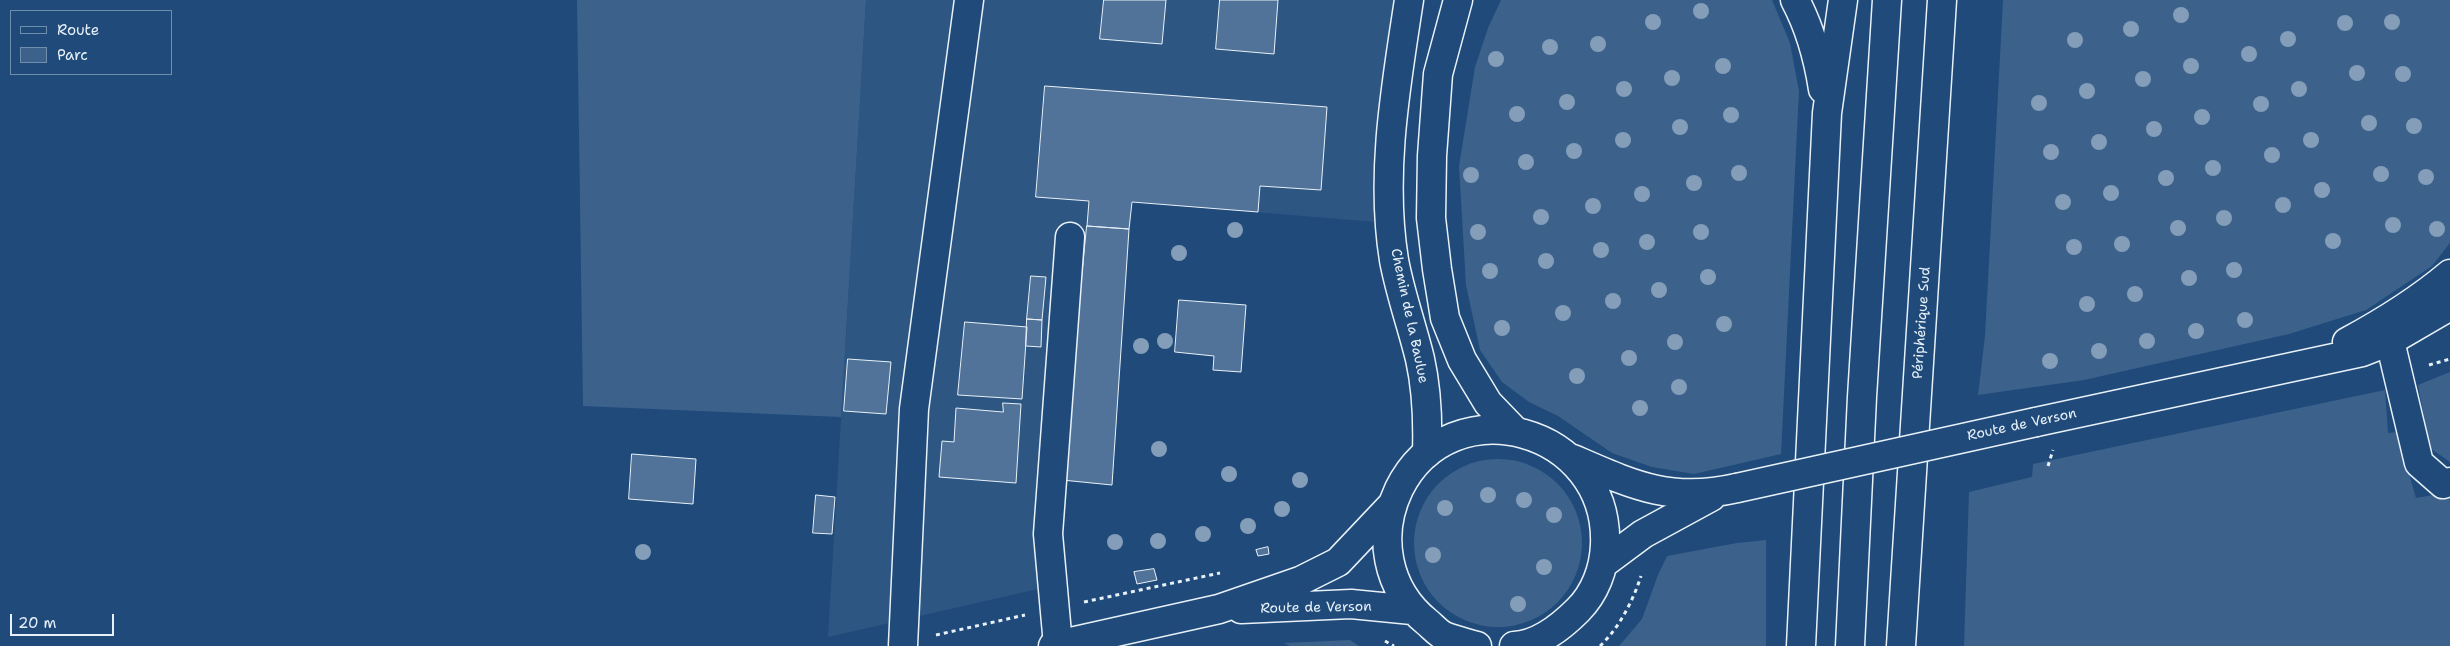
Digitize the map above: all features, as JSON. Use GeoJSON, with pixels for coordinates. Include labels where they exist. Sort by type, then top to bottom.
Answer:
{"type":"FeatureCollection","features":[{"type":"Feature","properties":{"kind":"main road"},"geometry":{"type":"LineString","coordinates":[[903,644],[914,409],[969,0]]}},
{"type":"Feature","properties":{"kind":"main road","name":"Chemin de la Baulue"},"geometry":{"type":"LineString","coordinates":[[1409,0],[1393,110],[1389,200],[1394,260],[1420,360],[1426,394],[1428,453]]}},
{"type":"Feature","properties":{"kind":"main road"},"geometry":{"type":"LineString","coordinates":[[1458,0],[1448,30],[1437,83],[1432,156],[1431,218],[1437,269],[1445,318],[1462,360],[1488,403],[1514,430]]}},
{"type":"Feature","properties":{"kind":"main road"},"geometry":{"type":"LineString","coordinates":[[1795,0],[1804,18],[1818,57],[1827,113]]}},
{"type":"Feature","properties":{"kind":"main road"},"geometry":{"type":"LineString","coordinates":[[1801,646],[1827,113],[1843,0]]}},
{"type":"Feature","properties":{"kind":"main road"},"geometry":{"type":"LineString","coordinates":[[1850,646],[1862,397],[1887,0]]}},
{"type":"Feature","properties":{"kind":"main road","name":"Périphérique Sud"},"geometry":{"type":"LineString","coordinates":[[1901,646],[1942,0]]}},
{"type":"Feature","properties":{"kind":"main road"},"geometry":{"type":"LineString","coordinates":[[1056,645],[1048,534],[1070,237]]}},
{"type":"Feature","properties":{"kind":"main road","name":"Route de Verson"},"geometry":{"type":"LineString","coordinates":[[2308,362],[2385,322],[2428,293],[2450,274]]}},
{"type":"Feature","properties":{"kind":"main road","name":"Route de Verson"},"geometry":{"type":"LineString","coordinates":[[1572,459],[1638,487],[1680,494],[1731,489],[2308,362],[2362,352],[2390,341],[2450,306]]}},
{"type":"Feature","properties":{"kind":"main road"},"geometry":{"type":"LineString","coordinates":[[2390,341],[2419,463],[2443,484],[2450,482]]}},
{"type":"Feature","properties":{"kind":"main road"},"geometry":{"type":"LineString","coordinates":[[1477,646],[1444,636],[1412,610],[1394,578],[1386,542],[1391,506],[1405,477],[1428,453],[1454,437],[1484,429],[1514,430],[1545,440],[1572,459],[1594,489],[1606,525],[1604,563],[1588,600],[1560,629],[1523,646],[1514,646]]}},
{"type":"Feature","properties":{"kind":"main road","name":"Route de Verson"},"geometry":{"type":"LineString","coordinates":[[1604,563],[1643,534],[1680,512],[1731,489]]}},
{"type":"Feature","properties":{"kind":"main road","name":"Route de Verson"},"geometry":{"type":"LineString","coordinates":[[1056,645],[1219,609],[1300,581],[1338,562],[1391,506]]}},
{"type":"Feature","properties":{"kind":"main road","name":"Route de Verson"},"geometry":{"type":"LineString","coordinates":[[1219,609],[1351,604],[1412,610]]}},
{"type":"Feature","properties":{"kind":"path"},"geometry":{"type":"LineString","coordinates":[[2433,364],[2450,359]]}},
{"type":"Feature","properties":{"kind":"path"},"geometry":{"type":"LineString","coordinates":[[2048,466],[2053,450]]}},
{"type":"Feature","properties":{"kind":"path"},"geometry":{"type":"LineString","coordinates":[[903,644],[1054,608],[1226,572]]}},
{"type":"Feature","properties":{"kind":"path"},"geometry":{"type":"LineString","coordinates":[[1600,646],[1612,635],[1628,607],[1642,572]]}},
{"type":"Feature","properties":{"kind":"shaded area"},"geometry":{"type":"Polygon","coordinates":[[[866,0],[1408,0],[1376,222],[1132,202],[1112,485],[1062,481],[1064,583],[828,637],[866,0]]]}},
{"type":"Feature","properties":{"kind":"green space"},"geometry":{"type":"Polygon","coordinates":[[[577,0],[866,0],[841,417],[583,406],[577,0]]]}},
{"type":"Feature","properties":{"kind":"green space"},"geometry":{"type":"Polygon","coordinates":[[[1501,0],[1772,0],[1790,43],[1799,91],[1781,454],[1694,474],[1652,467],[1612,453],[1558,416],[1529,402],[1502,382],[1480,350],[1466,285],[1459,166],[1475,67],[1488,28],[1501,0]]]}},
{"type":"Feature","properties":{"kind":"green space"},"geometry":{"type":"Polygon","coordinates":[[[2003,0],[2450,0],[2450,243],[2432,266],[2366,310],[2289,334],[2084,380],[1978,395],[1985,336],[2003,0]]]}},
{"type":"Feature","properties":{"kind":"green space"},"geometry":{"type":"Polygon","coordinates":[[[2450,372],[2450,462],[2430,448],[2418,385],[2450,372]]]}},
{"type":"Feature","properties":{"kind":"green space"},"geometry":{"type":"Polygon","coordinates":[[[2385,390],[2388,433],[2397,432],[2416,498],[2450,492],[2450,646],[1964,646],[1969,492],[2032,477],[2033,464],[2385,390]]]}},
{"type":"Feature","properties":{"kind":"green space"},"geometry":{"type":"Polygon","coordinates":[[[1498,459],[1522,463],[1537,469],[1551,478],[1563,490],[1572,504],[1578,519],[1582,543],[1578,567],[1572,582],[1563,596],[1551,608],[1537,617],[1522,623],[1498,627],[1474,623],[1459,617],[1445,608],[1433,596],[1424,582],[1418,567],[1414,543],[1418,519],[1424,504],[1433,490],[1445,478],[1459,469],[1474,463],[1498,459]]]}},
{"type":"Feature","properties":{"kind":"green space"},"geometry":{"type":"Polygon","coordinates":[[[1766,540],[1766,646],[1619,646],[1642,619],[1667,556],[1737,543],[1766,540]]]}},
{"type":"Feature","properties":{"kind":"green space"},"geometry":{"type":"Polygon","coordinates":[[[1350,640],[1359,646],[1290,646],[1284,643],[1350,640]]]}},
{"type":"Feature","properties":{"kind":"building"},"geometry":{"type":"Polygon","coordinates":[[[1104,0],[1166,0],[1162,44],[1100,39],[1104,0]]]}},
{"type":"Feature","properties":{"kind":"building"},"geometry":{"type":"Polygon","coordinates":[[[1220,0],[1278,0],[1274,54],[1216,49],[1220,0]]]}},
{"type":"Feature","properties":{"kind":"building"},"geometry":{"type":"Polygon","coordinates":[[[1045,86],[1327,107],[1321,190],[1260,186],[1258,212],[1132,202],[1129,229],[1087,226],[1089,201],[1036,197],[1045,86]]]}},
{"type":"Feature","properties":{"kind":"building"},"geometry":{"type":"Polygon","coordinates":[[[1087,226],[1129,229],[1112,485],[1062,480],[1087,226]]]}},
{"type":"Feature","properties":{"kind":"building"},"geometry":{"type":"Polygon","coordinates":[[[1031,276],[1046,277],[1042,320],[1027,319],[1031,276]]]}},
{"type":"Feature","properties":{"kind":"building"},"geometry":{"type":"Polygon","coordinates":[[[1179,300],[1246,305],[1241,372],[1213,370],[1214,356],[1175,352],[1179,300]]]}},
{"type":"Feature","properties":{"kind":"building"},"geometry":{"type":"Polygon","coordinates":[[[1027,319],[1042,320],[1041,347],[1026,346],[1027,319]]]}},
{"type":"Feature","properties":{"kind":"building"},"geometry":{"type":"Polygon","coordinates":[[[965,322],[1027,327],[1022,399],[958,395],[965,322]]]}},
{"type":"Feature","properties":{"kind":"building"},"geometry":{"type":"Polygon","coordinates":[[[848,359],[891,362],[886,414],[844,411],[848,359]]]}},
{"type":"Feature","properties":{"kind":"building"},"geometry":{"type":"Polygon","coordinates":[[[1003,403],[1021,404],[1016,483],[939,477],[942,441],[954,442],[956,408],[1003,412],[1003,403]]]}},
{"type":"Feature","properties":{"kind":"building"},"geometry":{"type":"Polygon","coordinates":[[[632,454],[696,459],[693,504],[629,499],[632,454]]]}},
{"type":"Feature","properties":{"kind":"building"},"geometry":{"type":"Polygon","coordinates":[[[816,495],[835,497],[832,534],[813,533],[816,495]]]}},
{"type":"Feature","properties":{"kind":"building"},"geometry":{"type":"Polygon","coordinates":[[[1268,547],[1269,554],[1258,556],[1256,550],[1268,547]]]}},
{"type":"Feature","properties":{"kind":"building"},"geometry":{"type":"Polygon","coordinates":[[[1154,569],[1157,580],[1137,584],[1134,572],[1154,569]]]}}]}
